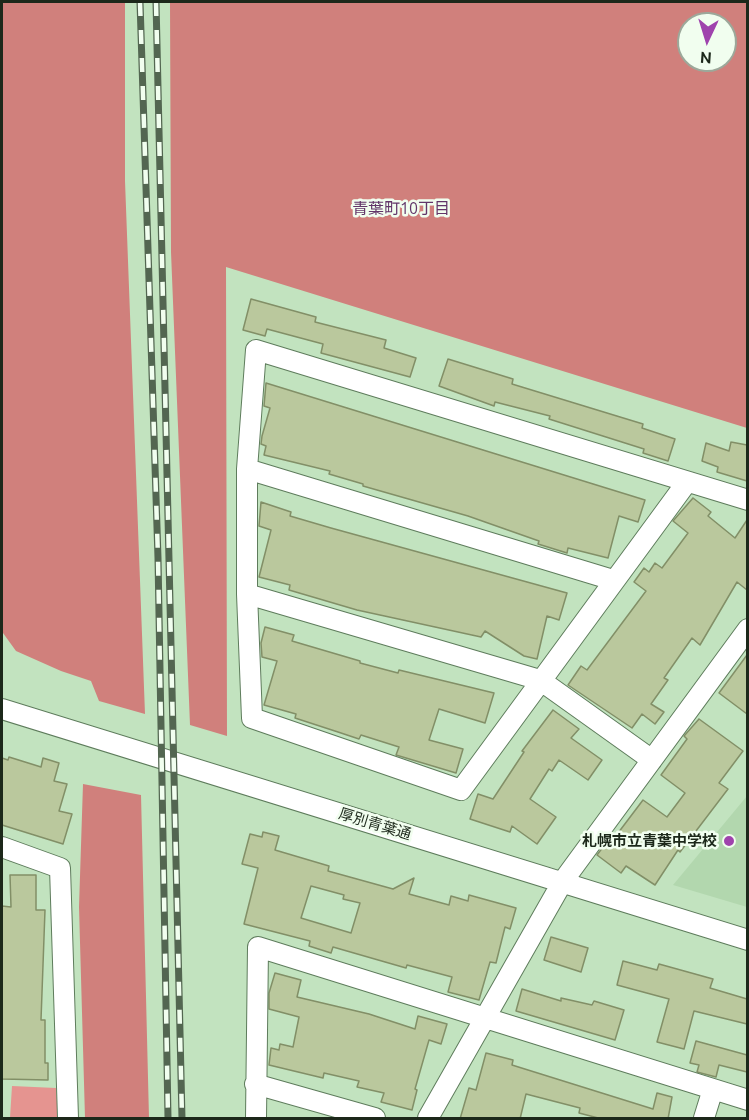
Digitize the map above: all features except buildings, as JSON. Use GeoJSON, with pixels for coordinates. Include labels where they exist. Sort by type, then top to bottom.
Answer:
{"type":"FeatureCollection","features":[{"type":"Feature","properties":{"kind":"street"},"geometry":{"type":"LineString","coordinates":[[687,482],[461,790],[252,718],[247,594],[247,469],[256,350],[747,500]]}},
{"type":"Feature","properties":{"kind":"street"},"geometry":{"type":"LineString","coordinates":[[247,469],[613,580]]}},
{"type":"Feature","properties":{"kind":"street"},"geometry":{"type":"LineString","coordinates":[[247,594],[540,680],[652,760]]}},
{"type":"Feature","properties":{"kind":"street"},"geometry":{"type":"LineString","coordinates":[[428,1119],[562,881],[747,629]]}},
{"type":"Feature","properties":{"kind":"street","name":"厚別青葉通"},"geometry":{"type":"LineString","coordinates":[[2,709],[747,940]]}},
{"type":"Feature","properties":{"kind":"street"},"geometry":{"type":"LineString","coordinates":[[2,847],[60,868],[68,1119]]}},
{"type":"Feature","properties":{"kind":"street"},"geometry":{"type":"LineString","coordinates":[[256,1119],[258,947],[747,1100]]}},
{"type":"Feature","properties":{"kind":"street"},"geometry":{"type":"LineString","coordinates":[[255,1084],[375,1119]]}},
{"type":"Feature","properties":{"kind":"street"},"geometry":{"type":"LineString","coordinates":[[704,1119],[713,1089]]}},
{"type":"Feature","properties":{"kind":"shaded area"},"geometry":{"type":"Polygon","coordinates":[[[2,2],[125,2],[125,181],[145,714],[99,701],[91,681],[61,671],[16,651],[3,633],[2,2]]]}},
{"type":"Feature","properties":{"kind":"shaded area"},"geometry":{"type":"Polygon","coordinates":[[[170,2],[747,2],[747,428],[226,267],[227,736],[190,725],[171,252],[170,2]]]}},
{"type":"Feature","properties":{"kind":"shaded area"},"geometry":{"type":"Polygon","coordinates":[[[83,784],[141,795],[149,1118],[85,1118],[79,907],[83,784]]]}},
{"type":"Feature","properties":{"kind":"shaded area","name":"札幌市立青葉中学校"},"geometry":{"type":"Polygon","coordinates":[[[747,796],[747,907],[673,885],[747,796]]]}},
{"type":"Feature","properties":{"kind":"shaded area"},"geometry":{"type":"Polygon","coordinates":[[[12,1086],[56,1088],[58,1118],[10,1118],[12,1086]]]}},
{"type":"Feature","properties":{"kind":"railway"},"geometry":{"type":"LineString","coordinates":[[140,2],[158,558],[168,1118]]}},
{"type":"Feature","properties":{"kind":"railway"},"geometry":{"type":"LineString","coordinates":[[156,2],[182,1118]]}},
{"type":"Feature","properties":{"kind":"place","name":"札幌市立青葉中学校"},"geometry":{"type":"Point","coordinates":[729,841]}},
{"type":"Feature","properties":{"kind":"district","name":"青葉町10丁目"},"geometry":{"type":"Point","coordinates":[401,209]}}]}
